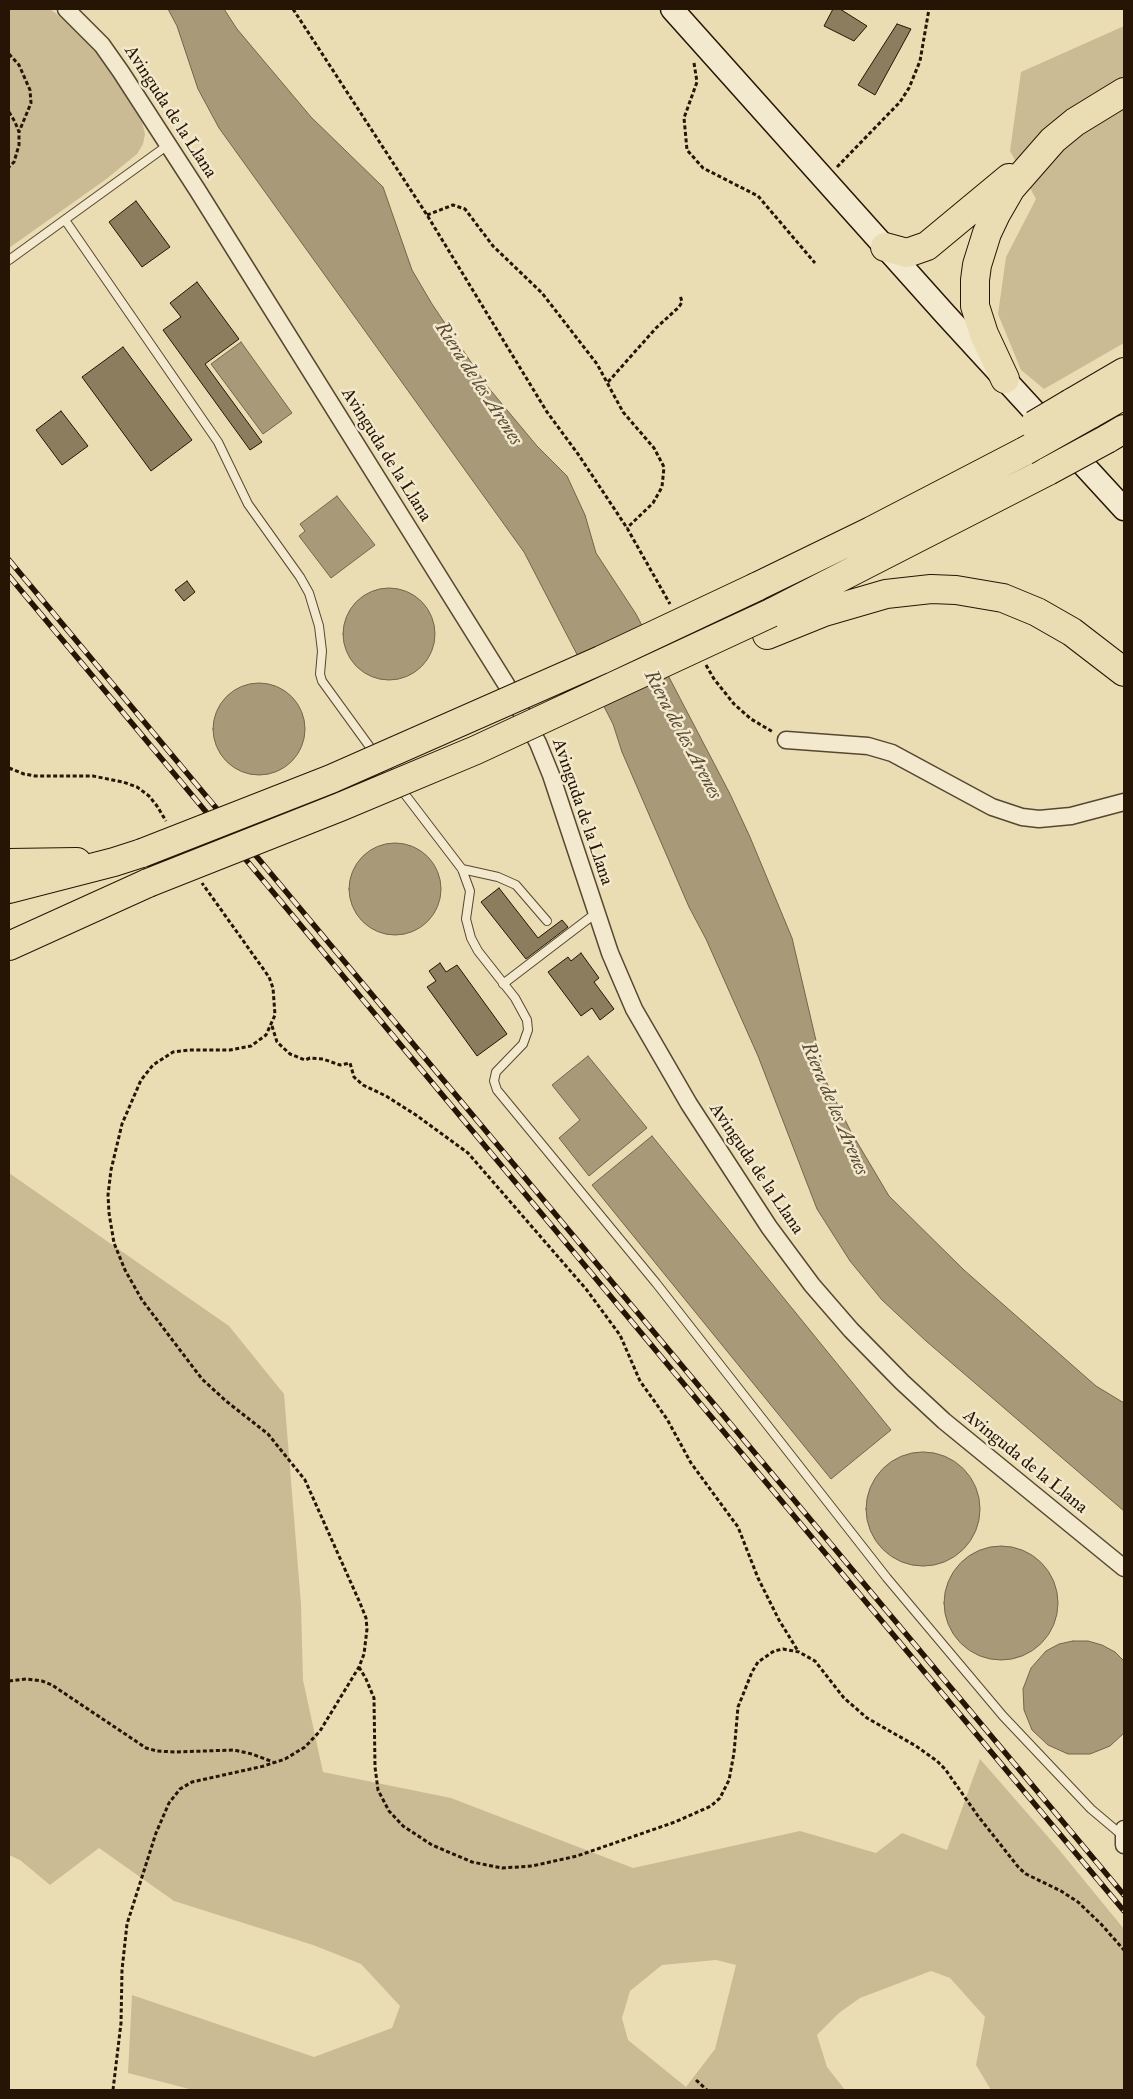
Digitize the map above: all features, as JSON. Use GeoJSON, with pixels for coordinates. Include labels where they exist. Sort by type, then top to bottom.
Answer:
{"type":"FeatureCollection","features":[{"type":"Feature","properties":{"kind":"highway"},"geometry":{"type":"LineString","coordinates":[[885,247],[907,253],[927,246],[1075,122],[1124,92]]}},
{"type":"Feature","properties":{"kind":"highway"},"geometry":{"type":"LineString","coordinates":[[1005,379],[984,334],[975,306],[974,280],[988,233],[1004,200],[1052,140]]}},
{"type":"Feature","properties":{"kind":"highway"},"geometry":{"type":"LineString","coordinates":[[9,889],[142,853],[331,779],[601,660],[871,531],[1080,409],[1124,372]]}},
{"type":"Feature","properties":{"kind":"highway"},"geometry":{"type":"LineString","coordinates":[[1080,409],[1124,395]]}},
{"type":"Feature","properties":{"kind":"highway"},"geometry":{"type":"LineString","coordinates":[[9,946],[148,883],[340,807],[476,750],[600,693],[769,624],[1115,434]]}},
{"type":"Feature","properties":{"kind":"highway"},"geometry":{"type":"LineString","coordinates":[[769,624],[824,612],[886,594],[931,589],[956,590],[1003,598],[1037,612],[1085,641],[1124,672]]}},
{"type":"Feature","properties":{"kind":"highway"},"geometry":{"type":"LineString","coordinates":[[9,863],[114,862]]}},
{"type":"Feature","properties":{"kind":"main road"},"geometry":{"type":"LineString","coordinates":[[672,9],[885,247],[1124,509]]}},
{"type":"Feature","properties":{"kind":"street","name":"Avinguda de la Llana"},"geometry":{"type":"LineString","coordinates":[[66,9],[102,45],[168,145],[506,684],[538,743],[551,775],[610,953],[634,1009],[668,1070],[769,1227],[812,1285],[851,1330],[902,1382],[944,1421],[1124,1568]]}},
{"type":"Feature","properties":{"kind":"street"},"geometry":{"type":"LineString","coordinates":[[786,740],[868,746],[892,753],[992,807],[1022,817],[1039,819],[1071,816],[1124,802]]}},
{"type":"Feature","properties":{"kind":"lane"},"geometry":{"type":"LineString","coordinates":[[9,260],[168,145]]}},
{"type":"Feature","properties":{"kind":"lane"},"geometry":{"type":"LineString","coordinates":[[66,220],[218,442],[248,504],[280,547],[309,593],[319,626],[322,651],[320,674],[322,681],[413,807],[462,869],[470,891],[466,919],[467,928],[478,951],[522,1010],[527,1020],[528,1030],[523,1044],[496,1072],[494,1081],[502,1096],[656,1283],[887,1578],[1003,1716],[1091,1809],[1124,1836]]}},
{"type":"Feature","properties":{"kind":"lane"},"geometry":{"type":"LineString","coordinates":[[462,869],[498,877],[516,885],[547,921]]}},
{"type":"Feature","properties":{"kind":"lane"},"geometry":{"type":"LineString","coordinates":[[503,984],[596,912]]}},
{"type":"Feature","properties":{"kind":"path"},"geometry":{"type":"LineString","coordinates":[[293,9],[427,215],[547,412],[578,454],[627,528],[670,604]]}},
{"type":"Feature","properties":{"kind":"path"},"geometry":{"type":"LineString","coordinates":[[825,180],[900,102],[909,88],[920,61],[929,9]]}},
{"type":"Feature","properties":{"kind":"path"},"geometry":{"type":"LineString","coordinates":[[687,25],[697,82],[684,118],[687,150],[703,168],[758,196],[815,263]]}},
{"type":"Feature","properties":{"kind":"path"},"geometry":{"type":"LineString","coordinates":[[9,54],[18,65],[30,90],[32,103],[18,132]]}},
{"type":"Feature","properties":{"kind":"path"},"geometry":{"type":"LineString","coordinates":[[9,112],[16,122],[19,145],[14,162],[9,167]]}},
{"type":"Feature","properties":{"kind":"path"},"geometry":{"type":"LineString","coordinates":[[427,215],[453,205],[465,209],[497,251],[542,292],[584,346],[608,382],[618,403],[654,448],[664,467],[664,478],[658,495],[627,528]]}},
{"type":"Feature","properties":{"kind":"path"},"geometry":{"type":"LineString","coordinates":[[608,382],[656,328],[679,307],[682,302],[680,296]]}},
{"type":"Feature","properties":{"kind":"path"},"geometry":{"type":"LineString","coordinates":[[704,662],[714,679],[734,704],[751,719],[786,740]]}},
{"type":"Feature","properties":{"kind":"path"},"geometry":{"type":"LineString","coordinates":[[9,768],[35,776],[93,776],[123,782],[137,787],[149,796],[158,806],[168,824]]}},
{"type":"Feature","properties":{"kind":"path"},"geometry":{"type":"LineString","coordinates":[[113,2090],[121,2023],[122,1970],[126,1924],[163,1814],[173,1796],[186,1785],[273,1762],[298,1752],[313,1740],[359,1667],[366,1639],[366,1618],[305,1480],[268,1434],[226,1401],[202,1379],[132,1286],[114,1243],[108,1195],[115,1147],[141,1080],[153,1065],[173,1052],[235,1050],[251,1046],[266,1035],[276,1015],[274,988],[269,977],[212,899],[197,875]]}},
{"type":"Feature","properties":{"kind":"path"},"geometry":{"type":"LineString","coordinates":[[272,1026],[277,1042],[290,1054],[305,1060],[310,1058],[323,1059],[340,1065],[350,1064],[354,1077],[363,1085],[386,1096],[416,1115],[468,1153],[586,1289],[620,1335],[640,1381],[667,1419],[691,1463],[738,1527],[774,1612],[799,1652]]}},
{"type":"Feature","properties":{"kind":"path"},"geometry":{"type":"LineString","coordinates":[[359,1667],[369,1684],[374,1698],[375,1767],[378,1790],[389,1812],[403,1826],[432,1845],[472,1862],[502,1868],[539,1865],[577,1856],[675,1822],[711,1806],[720,1798],[729,1780],[734,1753],[738,1707],[752,1672],[758,1662],[774,1651],[783,1649],[799,1652],[815,1661],[844,1698],[867,1718],[916,1746],[937,1761],[1019,1868],[1026,1874],[1061,1891],[1078,1902],[1124,1950]]}},
{"type":"Feature","properties":{"kind":"path"},"geometry":{"type":"LineString","coordinates":[[9,1681],[26,1679],[42,1681],[52,1685],[109,1724],[152,1750],[175,1752],[234,1750],[273,1762]]}},
{"type":"Feature","properties":{"kind":"path"},"geometry":{"type":"LineString","coordinates":[[696,2080],[707,2090]]}},
{"type":"Feature","properties":{"kind":"shaded area"},"geometry":{"type":"Polygon","coordinates":[[[9,9],[50,9],[69,23],[93,47],[109,69],[142,122],[145,134],[143,144],[137,154],[105,180],[9,248],[9,9]]]}},
{"type":"Feature","properties":{"kind":"shaded area"},"geometry":{"type":"Polygon","coordinates":[[[1124,26],[1124,343],[1044,389],[1021,370],[998,314],[1006,257],[1036,199],[1010,151],[1021,72],[1124,26]]]}},
{"type":"Feature","properties":{"kind":"shaded area"},"geometry":{"type":"Polygon","coordinates":[[[9,1173],[229,1326],[284,1394],[301,1604],[303,1680],[323,1772],[451,1798],[633,1868],[800,1831],[876,1853],[902,1833],[947,1850],[980,1759],[1056,1846],[1124,1929],[1124,2090],[991,2090],[976,2065],[985,2017],[950,1978],[931,1971],[860,1998],[839,2013],[817,2035],[827,2067],[845,2090],[193,2090],[128,2073],[132,1995],[314,2057],[392,2028],[400,2006],[361,1964],[313,1945],[174,1901],[99,1848],[50,1885],[20,1860],[9,1855],[9,1173]],[[716,1960],[662,1965],[630,1991],[622,2018],[628,2040],[686,2087],[715,2049],[736,1965],[716,1960]]]}},
{"type":"Feature","properties":{"kind":"water","name":"Riera de les Arenes"},"geometry":{"type":"Polygon","coordinates":[[[168,9],[224,9],[237,29],[311,117],[383,187],[412,270],[432,304],[487,386],[537,446],[567,476],[585,515],[596,553],[636,614],[730,794],[750,837],[792,938],[825,1079],[851,1132],[889,1196],[964,1270],[1096,1386],[1124,1403],[1124,1511],[926,1341],[882,1300],[850,1261],[817,1209],[758,1056],[706,939],[689,907],[622,752],[613,724],[524,552],[219,128],[198,89],[177,26],[168,9]]]}},
{"type":"Feature","properties":{"kind":"water"},"geometry":{"type":"Polygon","coordinates":[[[241,342],[292,413],[263,434],[211,364],[241,342]]]}},
{"type":"Feature","properties":{"kind":"water"},"geometry":{"type":"Polygon","coordinates":[[[337,496],[375,545],[331,578],[299,536],[305,531],[300,524],[337,496]]]}},
{"type":"Feature","properties":{"kind":"water"},"geometry":{"type":"Polygon","coordinates":[[[389,588],[407,592],[421,602],[431,616],[435,634],[431,652],[421,666],[407,676],[389,680],[371,676],[357,666],[347,652],[343,634],[347,616],[357,602],[371,592],[389,588]]]}},
{"type":"Feature","properties":{"kind":"water"},"geometry":{"type":"Polygon","coordinates":[[[259,683],[277,687],[291,697],[301,711],[305,729],[301,747],[291,761],[277,771],[259,775],[241,771],[227,761],[217,747],[213,729],[217,711],[227,697],[241,687],[259,683]]]}},
{"type":"Feature","properties":{"kind":"water"},"geometry":{"type":"Polygon","coordinates":[[[395,843],[413,847],[427,857],[437,871],[441,889],[437,907],[427,921],[413,931],[395,935],[377,931],[363,921],[353,907],[349,889],[353,871],[363,857],[377,847],[395,843]]]}},
{"type":"Feature","properties":{"kind":"water"},"geometry":{"type":"Polygon","coordinates":[[[588,1056],[647,1128],[589,1176],[559,1138],[580,1120],[552,1085],[588,1056]]]}},
{"type":"Feature","properties":{"kind":"water"},"geometry":{"type":"Polygon","coordinates":[[[652,1136],[891,1430],[831,1479],[592,1185],[652,1136]]]}},
{"type":"Feature","properties":{"kind":"water"},"geometry":{"type":"Polygon","coordinates":[[[923,1452],[945,1456],[955,1461],[971,1477],[976,1487],[980,1509],[976,1531],[971,1541],[955,1557],[945,1562],[923,1566],[901,1562],[891,1557],[875,1541],[870,1531],[866,1509],[870,1487],[875,1477],[891,1461],[901,1456],[923,1452]]]}},
{"type":"Feature","properties":{"kind":"water"},"geometry":{"type":"Polygon","coordinates":[[[1001,1546],[1023,1550],[1033,1555],[1049,1571],[1054,1581],[1058,1603],[1054,1625],[1049,1635],[1033,1651],[1023,1656],[1001,1660],[979,1656],[969,1651],[953,1635],[948,1625],[944,1603],[948,1581],[953,1571],[969,1555],[979,1550],[1001,1546]]]}},
{"type":"Feature","properties":{"kind":"water"},"geometry":{"type":"Polygon","coordinates":[[[1073,1641],[1088,1641],[1102,1645],[1115,1652],[1124,1661],[1124,1733],[1110,1746],[1090,1754],[1068,1754],[1048,1745],[1032,1730],[1024,1710],[1023,1689],[1031,1668],[1046,1651],[1059,1644],[1073,1641]]]}},
{"type":"Feature","properties":{"kind":"building"},"geometry":{"type":"Polygon","coordinates":[[[833,9],[840,9],[867,26],[854,41],[824,26],[833,9]]]}},
{"type":"Feature","properties":{"kind":"building"},"geometry":{"type":"Polygon","coordinates":[[[897,24],[911,29],[875,95],[858,85],[897,24]]]}},
{"type":"Feature","properties":{"kind":"building"},"geometry":{"type":"Polygon","coordinates":[[[136,201],[170,247],[142,267],[109,222],[136,201]]]}},
{"type":"Feature","properties":{"kind":"building"},"geometry":{"type":"Polygon","coordinates":[[[197,282],[239,339],[205,364],[262,442],[250,450],[163,330],[181,317],[170,303],[197,282]]]}},
{"type":"Feature","properties":{"kind":"building"},"geometry":{"type":"Polygon","coordinates":[[[123,347],[192,440],[151,471],[82,377],[123,347]]]}},
{"type":"Feature","properties":{"kind":"building"},"geometry":{"type":"Polygon","coordinates":[[[61,411],[88,446],[62,465],[36,430],[61,411]]]}},
{"type":"Feature","properties":{"kind":"building"},"geometry":{"type":"Polygon","coordinates":[[[187,581],[195,592],[184,601],[175,590],[187,581]]]}},
{"type":"Feature","properties":{"kind":"building"},"geometry":{"type":"Polygon","coordinates":[[[499,888],[538,938],[562,920],[568,927],[526,959],[481,902],[499,888]]]}},
{"type":"Feature","properties":{"kind":"building"},"geometry":{"type":"Polygon","coordinates":[[[581,953],[599,978],[594,982],[614,1009],[600,1020],[592,1008],[581,1016],[548,972],[568,957],[571,961],[581,953]]]}},
{"type":"Feature","properties":{"kind":"building"},"geometry":{"type":"Polygon","coordinates":[[[440,963],[446,972],[457,965],[507,1034],[477,1056],[427,987],[436,981],[429,971],[440,963]]]}},
{"type":"Feature","properties":{"kind":"railway"},"geometry":{"type":"LineString","coordinates":[[9,560],[1124,1895]]}},
{"type":"Feature","properties":{"kind":"railway"},"geometry":{"type":"LineString","coordinates":[[9,576],[1124,1911]]}}]}
